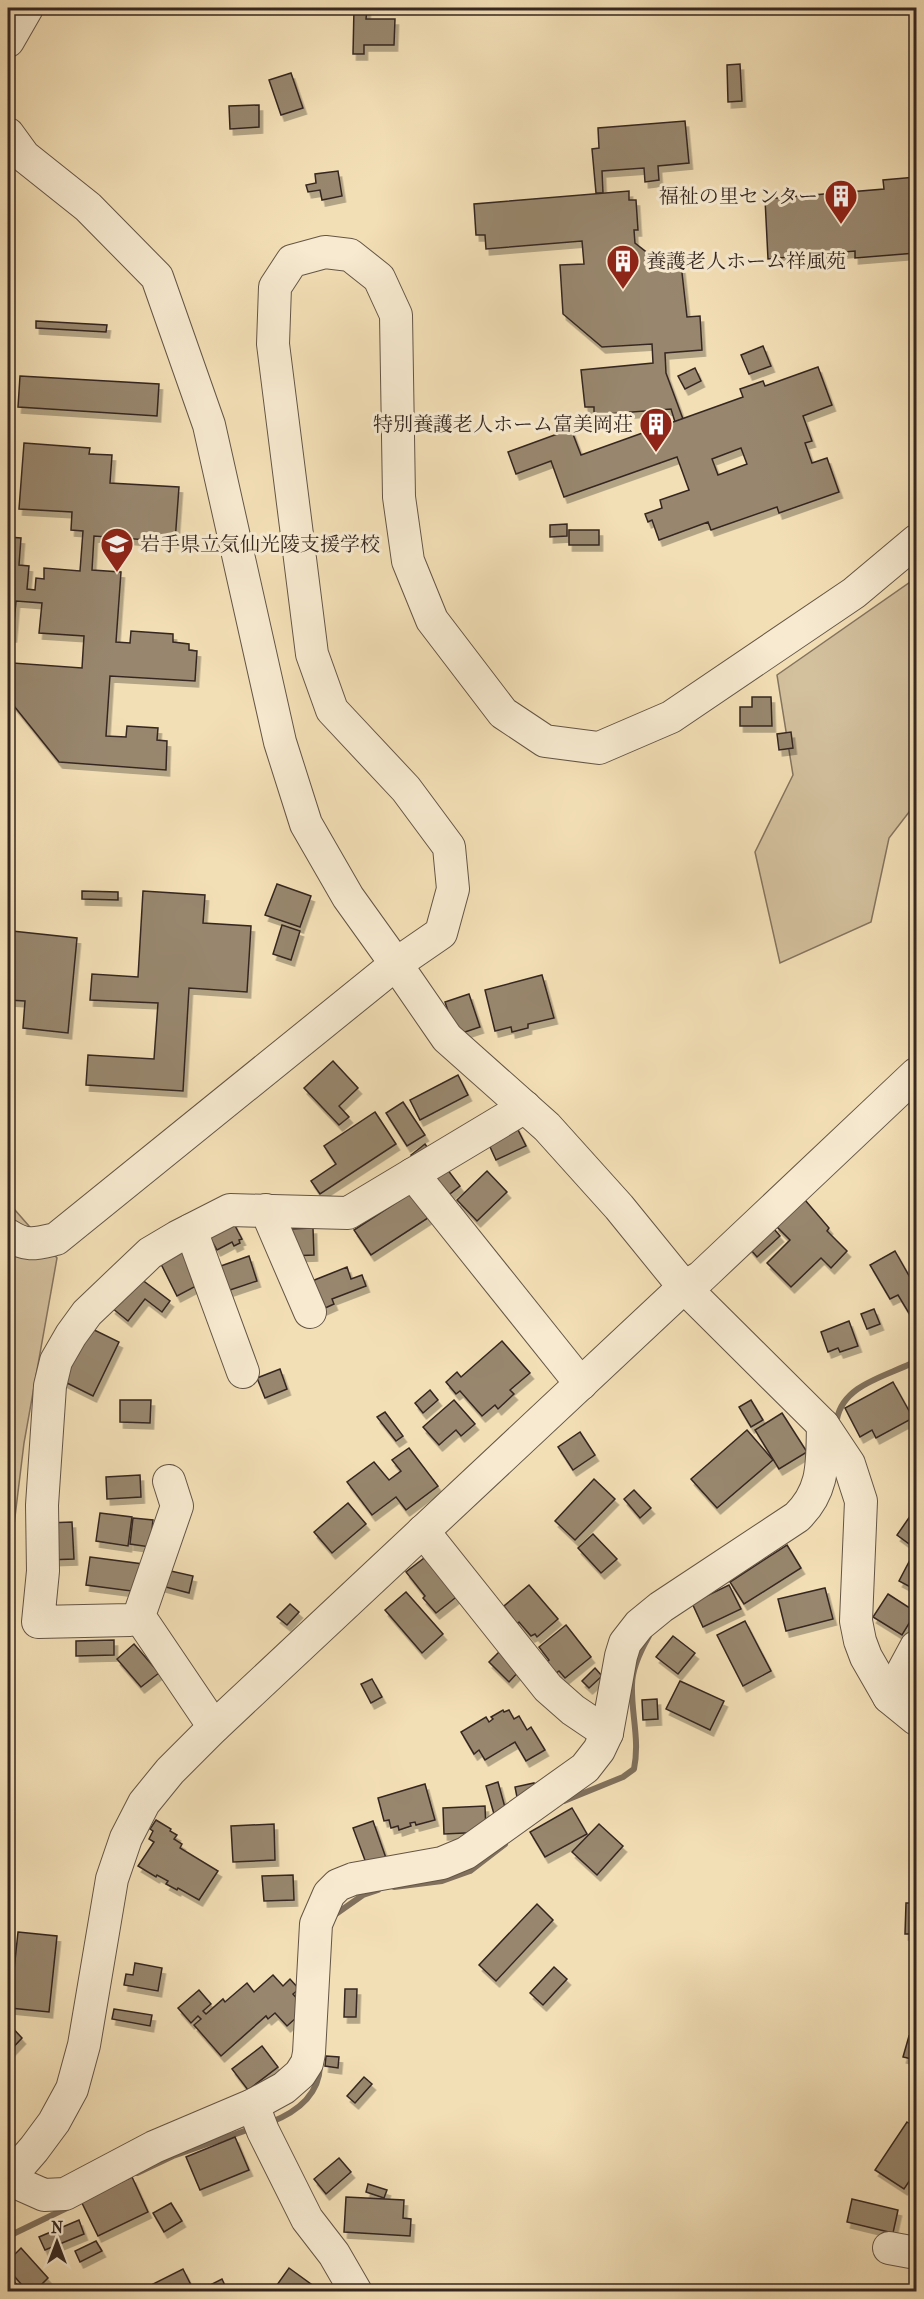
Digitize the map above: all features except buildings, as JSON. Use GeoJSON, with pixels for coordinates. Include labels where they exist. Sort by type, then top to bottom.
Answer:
{"type":"FeatureCollection","features":[{"type":"Feature","properties":{"kind":"street"},"geometry":{"type":"LineString","coordinates":[[8,42],[27,8]]}},
{"type":"Feature","properties":{"kind":"street"},"geometry":{"type":"LineString","coordinates":[[8,134],[24,156],[88,207],[157,277],[209,425],[280,742],[306,824],[348,897],[447,1038],[547,1127],[620,1207],[684,1287],[823,1425],[849,1464],[861,1501],[856,1621],[860,1641],[866,1657],[889,1697],[916,1719]]}},
{"type":"Feature","properties":{"kind":"street"},"geometry":{"type":"LineString","coordinates":[[8,171],[88,207]]}},
{"type":"Feature","properties":{"kind":"street"},"geometry":{"type":"LineString","coordinates":[[8,1263],[20,1240],[57,1239],[396,964],[441,933],[453,889],[449,847],[406,789],[332,710],[312,654],[273,344],[275,287],[292,261],[324,252],[350,255],[379,278],[396,315],[399,497],[408,561],[432,620],[503,713],[545,741],[599,748],[671,717],[854,593],[916,541]]}},
{"type":"Feature","properties":{"kind":"street"},"geometry":{"type":"LineString","coordinates":[[823,1425],[820,1476],[817,1492],[810,1505],[797,1517],[661,1607],[639,1625],[625,1643],[607,1733],[599,1750],[585,1768],[466,1853],[442,1863],[353,1879],[338,1885],[329,1894],[316,1924],[307,2063],[300,2074],[257,2116],[154,2147],[65,2194],[44,2195],[8,2179],[54,2122],[72,2089],[84,2045],[112,1879],[126,1838],[144,1803],[170,1771],[580,1384],[684,1287],[701,1277],[916,1074]]}},
{"type":"Feature","properties":{"kind":"street"},"geometry":{"type":"LineString","coordinates":[[169,1481],[177,1506],[139,1616],[130,1620],[38,1622],[43,1571],[42,1505],[50,1386],[56,1361],[87,1313],[150,1253],[230,1210],[348,1213],[525,1107]]}},
{"type":"Feature","properties":{"kind":"street"},"geometry":{"type":"LineString","coordinates":[[413,1174],[580,1384]]}},
{"type":"Feature","properties":{"kind":"street"},"geometry":{"type":"LineString","coordinates":[[266,1210],[310,1312]]}},
{"type":"Feature","properties":{"kind":"street"},"geometry":{"type":"LineString","coordinates":[[191,1230],[243,1372]]}},
{"type":"Feature","properties":{"kind":"street"},"geometry":{"type":"LineString","coordinates":[[423,1531],[548,1688],[573,1710],[607,1733]]}},
{"type":"Feature","properties":{"kind":"street"},"geometry":{"type":"LineString","coordinates":[[139,1616],[214,1727]]}},
{"type":"Feature","properties":{"kind":"street"},"geometry":{"type":"LineString","coordinates":[[889,1697],[916,1647]]}},
{"type":"Feature","properties":{"kind":"street"},"geometry":{"type":"LineString","coordinates":[[257,2116],[307,2219],[334,2254],[356,2292]]}},
{"type":"Feature","properties":{"kind":"shaded area"},"geometry":{"type":"Polygon","coordinates":[[[916,578],[916,803],[889,838],[871,922],[780,963],[755,852],[793,775],[777,675],[916,578]]]}},
{"type":"Feature","properties":{"kind":"shaded area"},"geometry":{"type":"Polygon","coordinates":[[[8,1202],[57,1258],[24,1443],[8,1574],[8,1202]]]}},
{"type":"Feature","properties":{"kind":"waterway"},"geometry":{"type":"LineString","coordinates":[[837,1419],[847,1398],[856,1391],[877,1378],[910,1364],[916,1358]]}},
{"type":"Feature","properties":{"kind":"waterway"},"geometry":{"type":"LineString","coordinates":[[564,1801],[623,1777],[634,1769],[636,1737],[632,1679],[637,1659],[649,1636]]}},
{"type":"Feature","properties":{"kind":"waterway"},"geometry":{"type":"LineString","coordinates":[[394,1887],[442,1881],[470,1871],[505,1844]]}},
{"type":"Feature","properties":{"kind":"waterway"},"geometry":{"type":"LineString","coordinates":[[333,1916],[363,1895],[378,1890]]}},
{"type":"Feature","properties":{"kind":"waterway"},"geometry":{"type":"LineString","coordinates":[[269,2123],[288,2114],[304,2102],[315,2086],[320,2066]]}},
{"type":"Feature","properties":{"kind":"waterway"},"geometry":{"type":"LineString","coordinates":[[137,2173],[173,2156],[253,2128]]}},
{"type":"Feature","properties":{"kind":"waterway"},"geometry":{"type":"LineString","coordinates":[[8,2234],[13,2234],[69,2207]]}},
{"type":"Feature","properties":{"kind":"place","name":"福祉の里センター"},"geometry":{"type":"Point","coordinates":[841,225]}},
{"type":"Feature","properties":{"kind":"place","name":"養護老人ホーム祥風苑"},"geometry":{"type":"Point","coordinates":[623,290]}},
{"type":"Feature","properties":{"kind":"place","name":"特別養護老人ホーム富美岡荘"},"geometry":{"type":"Point","coordinates":[656,453]}},
{"type":"Feature","properties":{"kind":"place","name":"岩手県立気仙光陵支援学校"},"geometry":{"type":"Point","coordinates":[117,573]}}]}
